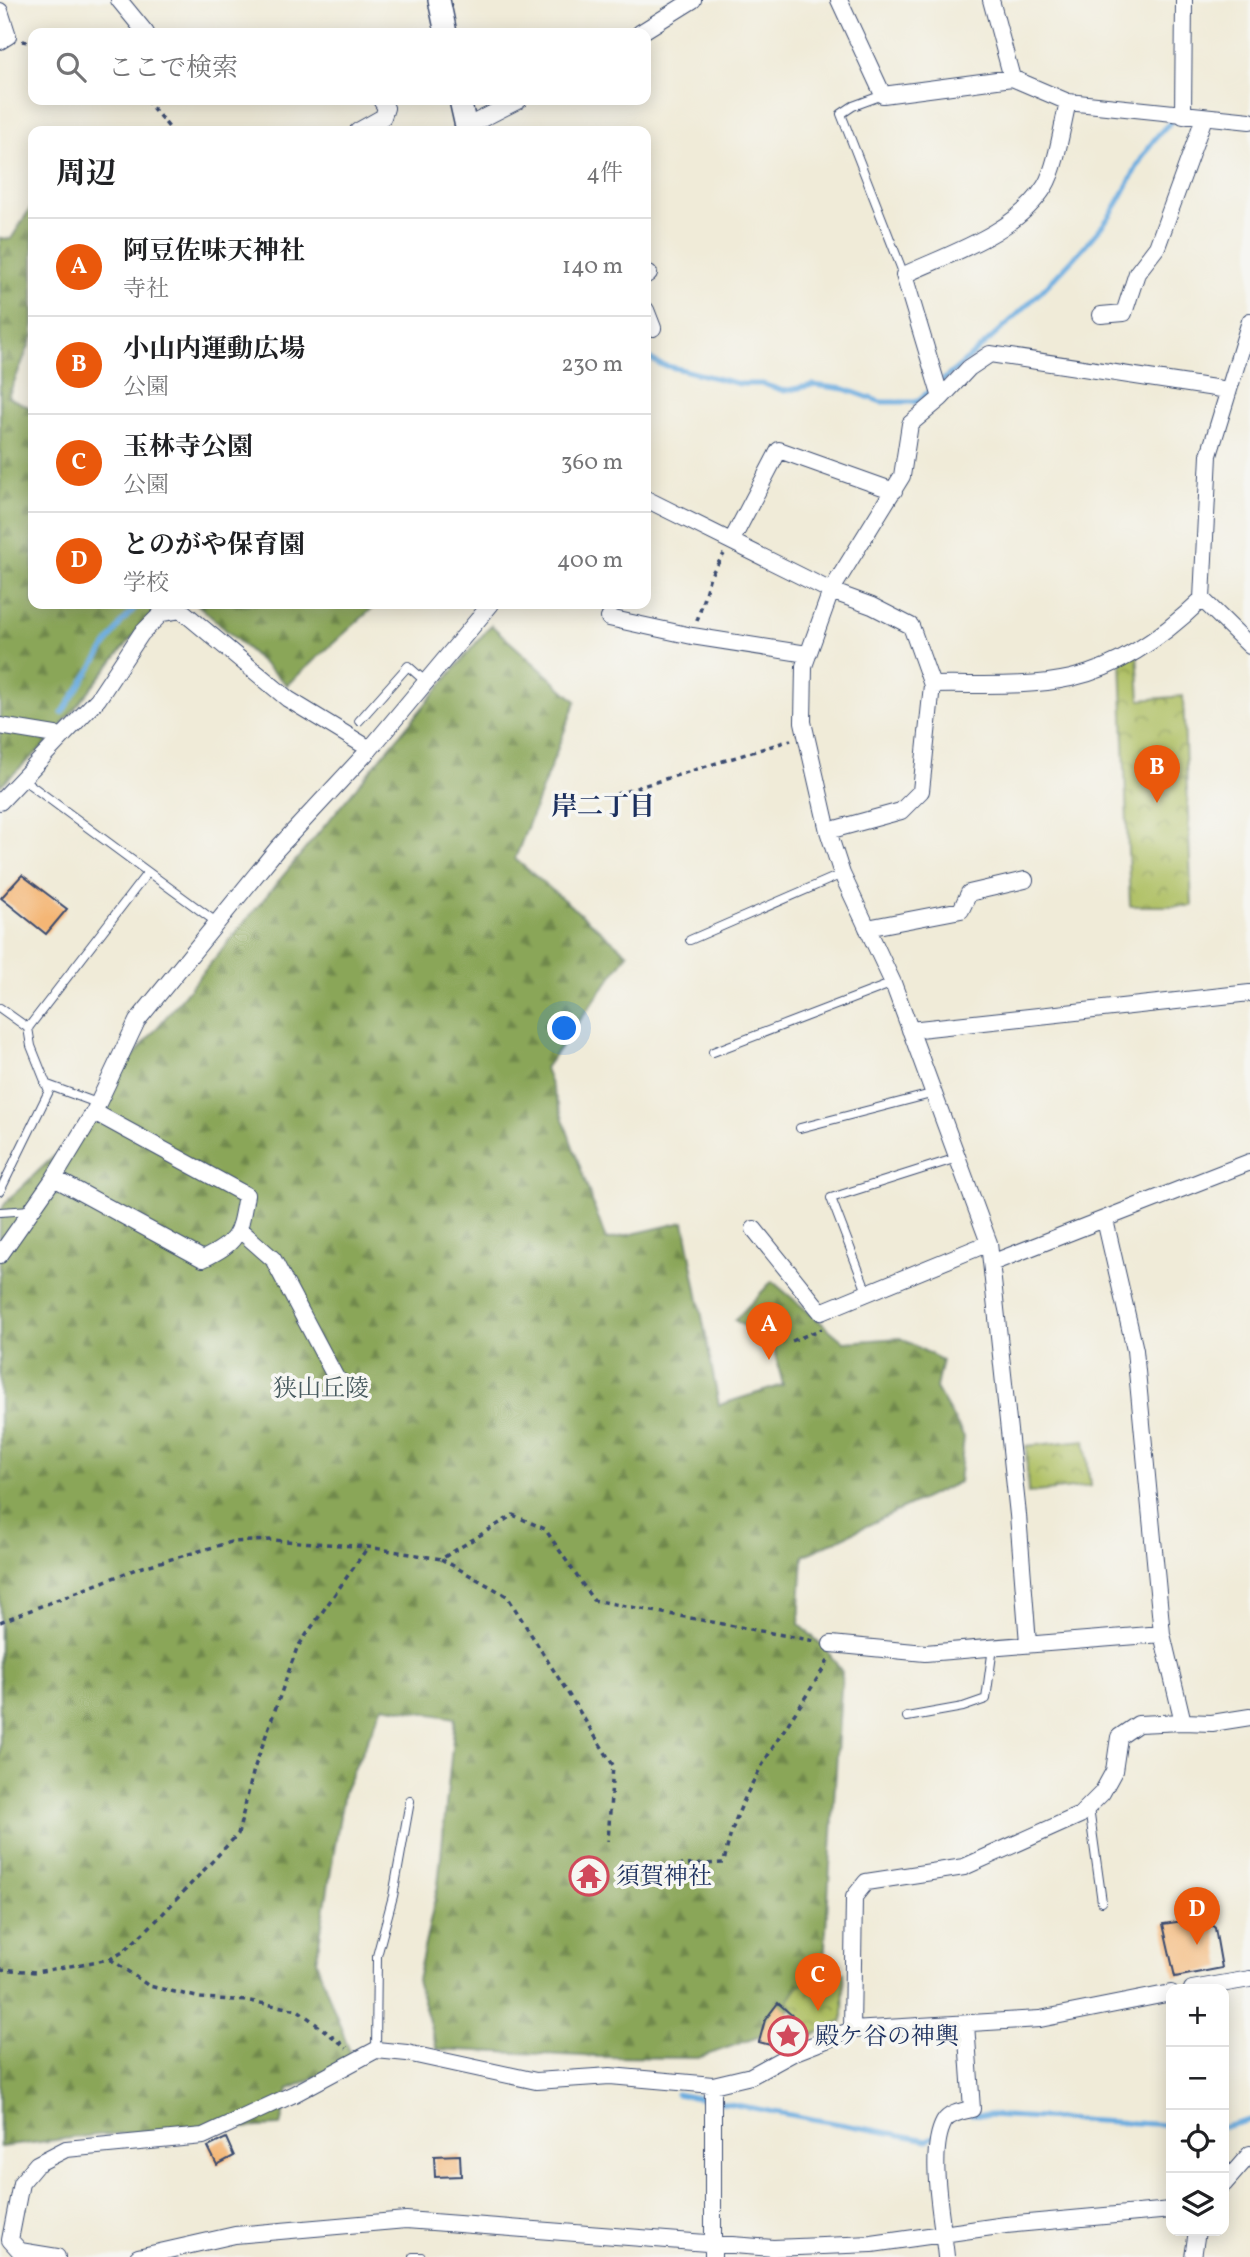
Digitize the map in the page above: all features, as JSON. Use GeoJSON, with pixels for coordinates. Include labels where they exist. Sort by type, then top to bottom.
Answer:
{"type":"FeatureCollection","features":[{"type":"Feature","properties":{"kind":"street"},"geometry":{"type":"LineString","coordinates":[[119,0],[142,28]]}},
{"type":"Feature","properties":{"kind":"street"},"geometry":{"type":"LineString","coordinates":[[439,0],[445,28]]}},
{"type":"Feature","properties":{"kind":"street"},"geometry":{"type":"LineString","coordinates":[[648,28],[693,0]]}},
{"type":"Feature","properties":{"kind":"street"},"geometry":{"type":"LineString","coordinates":[[839,0],[883,95],[1012,78],[1068,102],[1250,121]]}},
{"type":"Feature","properties":{"kind":"street"},"geometry":{"type":"LineString","coordinates":[[991,0],[1012,78]]}},
{"type":"Feature","properties":{"kind":"street"},"geometry":{"type":"LineString","coordinates":[[1183,116],[1184,0]]}},
{"type":"Feature","properties":{"kind":"street"},"geometry":{"type":"LineString","coordinates":[[0,11],[8,36],[0,41]]}},
{"type":"Feature","properties":{"kind":"street"},"geometry":{"type":"LineString","coordinates":[[938,388],[904,275],[990,235],[1029,205],[1046,184],[1068,102]]}},
{"type":"Feature","properties":{"kind":"street"},"geometry":{"type":"LineString","coordinates":[[367,126],[383,117],[386,108],[384,105]]}},
{"type":"Feature","properties":{"kind":"street"},"geometry":{"type":"LineString","coordinates":[[461,105],[466,126]]}},
{"type":"Feature","properties":{"kind":"street"},"geometry":{"type":"LineString","coordinates":[[472,126],[510,105]]}},
{"type":"Feature","properties":{"kind":"street"},"geometry":{"type":"LineString","coordinates":[[1101,315],[1124,313],[1137,273],[1157,247],[1204,118]]}},
{"type":"Feature","properties":{"kind":"street"},"geometry":{"type":"LineString","coordinates":[[932,685],[993,686],[1071,678],[1112,663],[1143,647],[1178,622],[1202,598],[1209,455],[1250,321]]}},
{"type":"Feature","properties":{"kind":"street"},"geometry":{"type":"LineString","coordinates":[[651,323],[653,328]]}},
{"type":"Feature","properties":{"kind":"street"},"geometry":{"type":"LineString","coordinates":[[1028,1643],[994,1262],[893,983],[842,874],[828,831],[803,722],[807,654],[831,591],[902,476],[910,424],[938,388],[990,354],[1228,390]]}},
{"type":"Feature","properties":{"kind":"street"},"geometry":{"type":"LineString","coordinates":[[732,540],[779,450],[894,491]]}},
{"type":"Feature","properties":{"kind":"street"},"geometry":{"type":"LineString","coordinates":[[651,501],[831,591],[872,606],[911,626],[932,685],[921,791],[901,811],[828,831]]}},
{"type":"Feature","properties":{"kind":"street"},"geometry":{"type":"LineString","coordinates":[[1202,598],[1250,646]]}},
{"type":"Feature","properties":{"kind":"street"},"geometry":{"type":"LineString","coordinates":[[0,1255],[54,1178],[96,1107],[137,1021],[216,922],[317,803],[370,749],[487,609]]}},
{"type":"Feature","properties":{"kind":"street"},"geometry":{"type":"LineString","coordinates":[[0,802],[97,699],[141,634],[162,613],[181,610],[288,699],[370,749]]}},
{"type":"Feature","properties":{"kind":"street"},"geometry":{"type":"LineString","coordinates":[[609,618],[692,636],[807,654]]}},
{"type":"Feature","properties":{"kind":"street"},"geometry":{"type":"LineString","coordinates":[[0,726],[61,736]]}},
{"type":"Feature","properties":{"kind":"street"},"geometry":{"type":"LineString","coordinates":[[867,928],[961,910],[969,893],[1025,880]]}},
{"type":"Feature","properties":{"kind":"street"},"geometry":{"type":"LineString","coordinates":[[910,1030],[1250,993]]}},
{"type":"Feature","properties":{"kind":"street"},"geometry":{"type":"LineString","coordinates":[[54,1178],[203,1259],[228,1247],[240,1230],[246,1195],[96,1107]]}},
{"type":"Feature","properties":{"kind":"street"},"geometry":{"type":"LineString","coordinates":[[994,1262],[1250,1162]]}},
{"type":"Feature","properties":{"kind":"street"},"geometry":{"type":"LineString","coordinates":[[1105,1220],[1135,1350],[1162,1634],[1182,1722]]}},
{"type":"Feature","properties":{"kind":"street"},"geometry":{"type":"LineString","coordinates":[[754,1229],[821,1312],[989,1243]]}},
{"type":"Feature","properties":{"kind":"street"},"geometry":{"type":"LineString","coordinates":[[240,1230],[273,1259],[336,1378],[353,1390]]}},
{"type":"Feature","properties":{"kind":"street"},"geometry":{"type":"LineString","coordinates":[[834,1644],[925,1653],[1162,1634]]}},
{"type":"Feature","properties":{"kind":"street"},"geometry":{"type":"LineString","coordinates":[[852,2030],[854,1897],[866,1882],[964,1867],[1080,1815],[1102,1793],[1114,1771],[1119,1737],[1138,1724],[1212,1723],[1250,1717]]}},
{"type":"Feature","properties":{"kind":"street"},"geometry":{"type":"LineString","coordinates":[[1221,1984],[1250,1979]]}},
{"type":"Feature","properties":{"kind":"street"},"geometry":{"type":"LineString","coordinates":[[57,2257],[20,2251],[10,2240],[21,2183],[37,2164],[66,2149],[203,2136],[294,2094],[376,2050],[407,2053],[536,2081],[610,2076],[713,2085],[751,2076],[795,2052],[852,2030],[1040,2020],[1166,1994]]}},
{"type":"Feature","properties":{"kind":"street"},"geometry":{"type":"LineString","coordinates":[[946,2257],[936,2147],[944,2120],[958,2112],[972,2109],[966,2024]]}},
{"type":"Feature","properties":{"kind":"street"},"geometry":{"type":"LineString","coordinates":[[712,2251],[713,2085]]}},
{"type":"Feature","properties":{"kind":"street"},"geometry":{"type":"LineString","coordinates":[[1243,2172],[1250,2154]]}},
{"type":"Feature","properties":{"kind":"street"},"geometry":{"type":"LineString","coordinates":[[148,2256],[234,2235],[406,2220],[712,2251],[847,2245],[1056,2219],[1166,2210]]}},
{"type":"Feature","properties":{"kind":"street"},"geometry":{"type":"LineString","coordinates":[[1192,2257],[1196,2236]]}},
{"type":"Feature","properties":{"kind":"lane"},"geometry":{"type":"LineString","coordinates":[[883,95],[853,106],[841,114],[904,275]]}},
{"type":"Feature","properties":{"kind":"lane"},"geometry":{"type":"LineString","coordinates":[[359,721],[408,666],[427,683]]}},
{"type":"Feature","properties":{"kind":"lane"},"geometry":{"type":"LineString","coordinates":[[21,778],[216,922]]}},
{"type":"Feature","properties":{"kind":"lane"},"geometry":{"type":"LineString","coordinates":[[28,1028],[148,872]]}},
{"type":"Feature","properties":{"kind":"lane"},"geometry":{"type":"LineString","coordinates":[[690,940],[842,874]]}},
{"type":"Feature","properties":{"kind":"lane"},"geometry":{"type":"LineString","coordinates":[[713,1052],[893,983]]}},
{"type":"Feature","properties":{"kind":"lane"},"geometry":{"type":"LineString","coordinates":[[0,1007],[28,1028],[31,1046],[49,1091],[0,1191]]}},
{"type":"Feature","properties":{"kind":"lane"},"geometry":{"type":"LineString","coordinates":[[45,1084],[96,1107]]}},
{"type":"Feature","properties":{"kind":"lane"},"geometry":{"type":"LineString","coordinates":[[800,1128],[935,1093]]}},
{"type":"Feature","properties":{"kind":"lane"},"geometry":{"type":"LineString","coordinates":[[867,1292],[831,1198],[957,1158]]}},
{"type":"Feature","properties":{"kind":"lane"},"geometry":{"type":"LineString","coordinates":[[0,1212],[32,1210]]}},
{"type":"Feature","properties":{"kind":"lane"},"geometry":{"type":"LineString","coordinates":[[907,1717],[963,1707],[986,1699],[993,1647]]}},
{"type":"Feature","properties":{"kind":"lane"},"geometry":{"type":"LineString","coordinates":[[376,2050],[377,1956],[393,1896],[410,1801]]}},
{"type":"Feature","properties":{"kind":"lane"},"geometry":{"type":"LineString","coordinates":[[1088,1807],[1102,1902]]}},
{"type":"Feature","properties":{"kind":"lane"},"geometry":{"type":"LineString","coordinates":[[414,2257],[421,2257]]}},
{"type":"Feature","properties":{"kind":"path"},"geometry":{"type":"LineString","coordinates":[[150,105],[168,126]]}},
{"type":"Feature","properties":{"kind":"path"},"geometry":{"type":"LineString","coordinates":[[692,636],[710,576],[732,540]]}},
{"type":"Feature","properties":{"kind":"path"},"geometry":{"type":"LineString","coordinates":[[607,797],[806,736]]}},
{"type":"Feature","properties":{"kind":"path"},"geometry":{"type":"LineString","coordinates":[[442,1559],[513,1515],[545,1530],[593,1600],[834,1644],[796,1716],[757,1770],[728,1840],[724,1863],[638,1867]]}},
{"type":"Feature","properties":{"kind":"path"},"geometry":{"type":"LineString","coordinates":[[0,1622],[136,1569],[231,1542],[272,1540],[368,1547],[442,1559],[507,1596],[613,1765],[608,1841]]}},
{"type":"Feature","properties":{"kind":"path"},"geometry":{"type":"LineString","coordinates":[[0,1969],[36,1972],[110,1959],[155,1922],[238,1835],[254,1769],[297,1648],[368,1547]]}},
{"type":"Feature","properties":{"kind":"path"},"geometry":{"type":"LineString","coordinates":[[110,1959],[149,1986],[201,1998],[250,2001],[298,2010],[359,2057]]}},
{"type":"Feature","properties":{"kind":"green space"},"geometry":{"type":"Polygon","coordinates":[[[28,212],[28,348],[8,397],[28,407],[28,609],[159,609],[146,620],[47,743],[0,786],[0,238],[11,239],[28,212]]]}},
{"type":"Feature","properties":{"kind":"green space"},"geometry":{"type":"Polygon","coordinates":[[[203,609],[371,609],[287,685],[203,609]]]}},
{"type":"Feature","properties":{"kind":"green space","name":"狭山丘陵"},"geometry":{"type":"Polygon","coordinates":[[[491,625],[576,701],[515,859],[628,954],[545,1068],[606,1240],[684,1222],[719,1405],[783,1385],[773,1346],[735,1320],[772,1281],[844,1342],[900,1338],[942,1360],[936,1388],[964,1437],[959,1482],[803,1556],[799,1624],[825,1648],[842,1672],[824,1963],[773,2032],[698,2058],[601,2057],[437,2049],[417,1980],[438,1885],[455,1718],[383,1706],[344,1791],[316,1961],[353,2060],[289,2089],[280,2126],[96,2135],[0,2147],[0,1213],[5,1203],[81,1130],[127,1064],[491,625]]]}},
{"type":"Feature","properties":{"kind":"green space"},"geometry":{"type":"Polygon","coordinates":[[[1137,651],[1140,700],[1183,696],[1192,906],[1130,906],[1121,660],[1137,651]]]}},
{"type":"Feature","properties":{"kind":"green space"},"geometry":{"type":"Polygon","coordinates":[[[1085,1440],[1090,1486],[1028,1493],[1026,1446],[1085,1440]]]}},
{"type":"Feature","properties":{"kind":"green space"},"geometry":{"type":"Polygon","coordinates":[[[844,1972],[843,2021],[806,2038],[788,2000],[799,1985],[844,1972]]]}},
{"type":"Feature","properties":{"kind":"building"},"geometry":{"type":"Polygon","coordinates":[[[22,875],[67,909],[46,934],[1,898],[22,875]]]}},
{"type":"Feature","properties":{"kind":"building"},"geometry":{"type":"Polygon","coordinates":[[[1203,1918],[1215,1928],[1222,1968],[1175,1977],[1163,1924],[1203,1918]]]}},
{"type":"Feature","properties":{"kind":"building"},"geometry":{"type":"Polygon","coordinates":[[[778,2003],[794,2017],[782,2032],[778,2047],[759,2042],[765,2020],[778,2003]]]}},
{"type":"Feature","properties":{"kind":"building"},"geometry":{"type":"Polygon","coordinates":[[[226,2138],[234,2156],[217,2165],[208,2147],[226,2138]]]}},
{"type":"Feature","properties":{"kind":"building"},"geometry":{"type":"Polygon","coordinates":[[[460,2155],[461,2176],[435,2177],[434,2156],[460,2155]]]}},
{"type":"Feature","properties":{"kind":"waterway"},"geometry":{"type":"LineString","coordinates":[[651,359],[659,364],[740,384],[763,384],[784,391],[813,385],[845,389],[881,402],[916,402],[1013,318],[1081,250],[1112,213],[1141,159],[1172,121]]}},
{"type":"Feature","properties":{"kind":"waterway"},"geometry":{"type":"LineString","coordinates":[[62,713],[121,623],[134,609]]}},
{"type":"Feature","properties":{"kind":"waterway"},"geometry":{"type":"LineString","coordinates":[[676,2094],[928,2140],[936,2135]]}},
{"type":"Feature","properties":{"kind":"waterway"},"geometry":{"type":"LineString","coordinates":[[971,2114],[1166,2125]]}},
{"type":"Feature","properties":{"kind":"waterway"},"geometry":{"type":"LineString","coordinates":[[1229,2126],[1250,2120]]}},
{"type":"Feature","properties":{"kind":"place","name":"小山内運動広場"},"geometry":{"type":"Point","coordinates":[1157,803]}},
{"type":"Feature","properties":{"kind":"place","name":"阿豆佐味天神社"},"geometry":{"type":"Point","coordinates":[769,1360]}},
{"type":"Feature","properties":{"kind":"place","name":"須賀神社"},"geometry":{"type":"Point","coordinates":[589,1876]}},
{"type":"Feature","properties":{"kind":"place","name":"とのがや保育園"},"geometry":{"type":"Point","coordinates":[1197,1945]}},
{"type":"Feature","properties":{"kind":"place","name":"玉林寺公園"},"geometry":{"type":"Point","coordinates":[818,2011]}},
{"type":"Feature","properties":{"kind":"place","name":"殿ケ谷の神輿"},"geometry":{"type":"Point","coordinates":[788,2036]}},
{"type":"Feature","properties":{"kind":"district","name":"岸二丁目"},"geometry":{"type":"Point","coordinates":[603,806]}}]}
